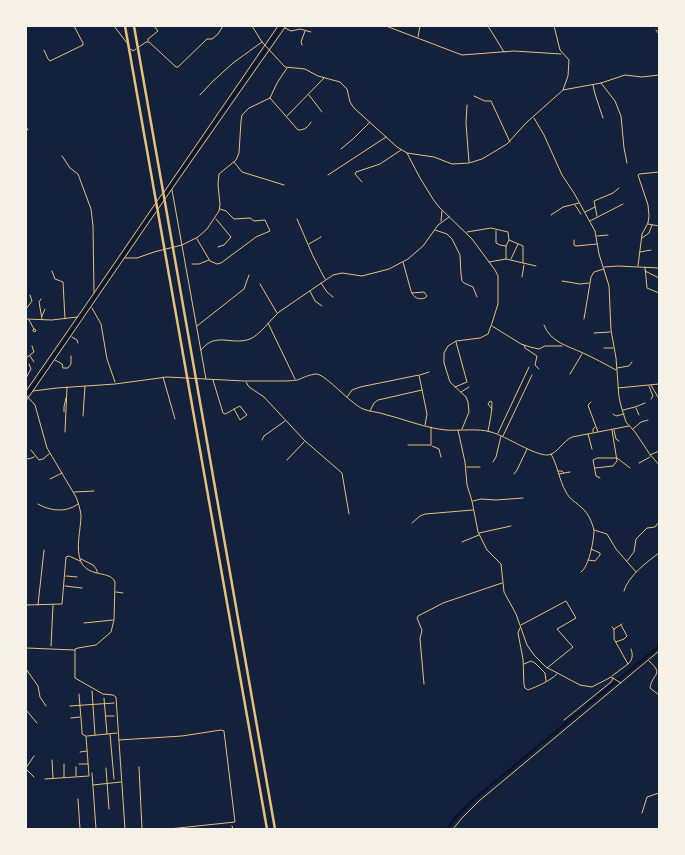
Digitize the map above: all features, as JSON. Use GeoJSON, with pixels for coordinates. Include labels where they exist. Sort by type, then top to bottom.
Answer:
{"type":"FeatureCollection","features":[{"type":"Feature","properties":{"kind":"highway"},"geometry":{"type":"LineString","coordinates":[[125,26],[267,829]]}},
{"type":"Feature","properties":{"kind":"highway"},"geometry":{"type":"LineString","coordinates":[[134,26],[275,829]]}},
{"type":"Feature","properties":{"kind":"street"},"geometry":{"type":"LineString","coordinates":[[44,50],[50,61],[83,46],[84,43],[74,26]]}},
{"type":"Feature","properties":{"kind":"street"},"geometry":{"type":"LineString","coordinates":[[114,26],[134,51],[148,42],[148,39],[158,31],[154,26]]}},
{"type":"Feature","properties":{"kind":"street"},"geometry":{"type":"LineString","coordinates":[[148,42],[151,43],[176,67],[178,67],[207,39],[211,40],[218,34],[223,26]]}},
{"type":"Feature","properties":{"kind":"street"},"geometry":{"type":"LineString","coordinates":[[252,26],[262,42],[282,65],[287,68],[305,69],[313,74],[340,82],[344,85],[347,89],[351,105],[401,150],[407,153],[434,157],[452,164],[469,163],[482,159],[510,142],[563,90],[568,76],[568,58],[560,50],[554,26]]}},
{"type":"Feature","properties":{"kind":"street"},"geometry":{"type":"LineString","coordinates":[[26,391],[278,26]]}},
{"type":"Feature","properties":{"kind":"street"},"geometry":{"type":"LineString","coordinates":[[386,26],[462,55],[518,51],[563,54]]}},
{"type":"Feature","properties":{"kind":"street"},"geometry":{"type":"LineString","coordinates":[[418,37],[420,26]]}},
{"type":"Feature","properties":{"kind":"street"},"geometry":{"type":"LineString","coordinates":[[488,26],[504,52]]}},
{"type":"Feature","properties":{"kind":"street"},"geometry":{"type":"LineString","coordinates":[[26,401],[285,27],[291,32],[300,29],[311,32]]}},
{"type":"Feature","properties":{"kind":"street"},"geometry":{"type":"LineString","coordinates":[[656,30],[659,34]]}},
{"type":"Feature","properties":{"kind":"street"},"geometry":{"type":"LineString","coordinates":[[302,45],[301,42],[305,31]]}},
{"type":"Feature","properties":{"kind":"street"},"geometry":{"type":"LineString","coordinates":[[200,95],[233,63],[262,42]]}},
{"type":"Feature","properties":{"kind":"street"},"geometry":{"type":"LineString","coordinates":[[124,258],[137,258],[154,252],[182,246],[196,238],[207,229],[215,218],[219,209],[218,177],[221,172],[234,161],[240,148],[240,125],[242,115],[249,108],[270,98],[277,83],[287,68]]}},
{"type":"Feature","properties":{"kind":"street"},"geometry":{"type":"LineString","coordinates":[[563,90],[593,85],[625,75],[642,78],[659,75]]}},
{"type":"Feature","properties":{"kind":"street"},"geometry":{"type":"LineString","coordinates":[[286,117],[324,78]]}},
{"type":"Feature","properties":{"kind":"street"},"geometry":{"type":"LineString","coordinates":[[601,83],[615,101],[621,116],[624,148],[628,163]]}},
{"type":"Feature","properties":{"kind":"street"},"geometry":{"type":"LineString","coordinates":[[593,85],[603,118]]}},
{"type":"Feature","properties":{"kind":"street"},"geometry":{"type":"LineString","coordinates":[[309,94],[322,112]]}},
{"type":"Feature","properties":{"kind":"street"},"geometry":{"type":"LineString","coordinates":[[474,96],[485,101],[491,101],[510,142]]}},
{"type":"Feature","properties":{"kind":"street"},"geometry":{"type":"LineString","coordinates":[[270,98],[298,130],[305,129],[312,122]]}},
{"type":"Feature","properties":{"kind":"street"},"geometry":{"type":"LineString","coordinates":[[467,105],[466,122],[469,163]]}},
{"type":"Feature","properties":{"kind":"street"},"geometry":{"type":"LineString","coordinates":[[533,118],[544,135],[562,175],[580,203],[596,236],[609,291],[611,332],[622,410],[632,429],[659,465]]}},
{"type":"Feature","properties":{"kind":"street"},"geometry":{"type":"LineString","coordinates":[[341,149],[370,122]]}},
{"type":"Feature","properties":{"kind":"street"},"geometry":{"type":"LineString","coordinates":[[328,175],[386,137]]}},
{"type":"Feature","properties":{"kind":"street"},"geometry":{"type":"LineString","coordinates":[[362,182],[354,174],[356,172],[380,164],[401,150]]}},
{"type":"Feature","properties":{"kind":"street"},"geometry":{"type":"LineString","coordinates":[[407,153],[433,199],[442,210],[466,232],[497,273],[498,304],[488,334],[484,337],[451,343],[446,349],[443,358],[448,377],[454,387],[467,399],[469,409],[462,430]]}},
{"type":"Feature","properties":{"kind":"street"},"geometry":{"type":"LineString","coordinates":[[62,156],[69,166],[78,174],[92,209],[94,293]]}},
{"type":"Feature","properties":{"kind":"street"},"geometry":{"type":"LineString","coordinates":[[234,161],[242,172],[284,185]]}},
{"type":"Feature","properties":{"kind":"street"},"geometry":{"type":"LineString","coordinates":[[638,266],[642,232],[649,221],[648,210],[638,175],[659,172]]}},
{"type":"Feature","properties":{"kind":"street"},"geometry":{"type":"LineString","coordinates":[[597,216],[594,201],[613,193],[619,188]]}},
{"type":"Feature","properties":{"kind":"street"},"geometry":{"type":"LineString","coordinates":[[172,189],[206,379]]}},
{"type":"Feature","properties":{"kind":"street"},"geometry":{"type":"LineString","coordinates":[[551,215],[564,208],[580,203]]}},
{"type":"Feature","properties":{"kind":"street"},"geometry":{"type":"LineString","coordinates":[[574,204],[581,214]]}},
{"type":"Feature","properties":{"kind":"street"},"geometry":{"type":"LineString","coordinates":[[589,221],[623,204]]}},
{"type":"Feature","properties":{"kind":"street"},"geometry":{"type":"LineString","coordinates":[[584,213],[595,207]]}},
{"type":"Feature","properties":{"kind":"street"},"geometry":{"type":"LineString","coordinates":[[196,238],[209,259],[213,263],[219,264],[256,237],[270,231],[265,220],[254,221],[250,218],[234,219],[226,211],[219,209]]}},
{"type":"Feature","properties":{"kind":"street"},"geometry":{"type":"LineString","coordinates":[[441,222],[442,210]]}},
{"type":"Feature","properties":{"kind":"street"},"geometry":{"type":"LineString","coordinates":[[201,350],[206,343],[211,341],[237,341],[251,338],[278,313],[325,279],[338,273],[358,277],[366,276],[389,269],[403,262],[423,246],[441,222],[449,217]]}},
{"type":"Feature","properties":{"kind":"street"},"geometry":{"type":"LineString","coordinates":[[215,218],[231,238],[224,245],[218,247]]}},
{"type":"Feature","properties":{"kind":"street"},"geometry":{"type":"LineString","coordinates":[[297,219],[325,279]]}},
{"type":"Feature","properties":{"kind":"street"},"geometry":{"type":"LineString","coordinates":[[647,224],[659,226]]}},
{"type":"Feature","properties":{"kind":"street"},"geometry":{"type":"LineString","coordinates":[[642,238],[649,233],[652,225]]}},
{"type":"Feature","properties":{"kind":"street"},"geometry":{"type":"LineString","coordinates":[[466,232],[491,228],[496,231],[508,232],[509,240],[506,246],[506,259]]}},
{"type":"Feature","properties":{"kind":"street"},"geometry":{"type":"LineString","coordinates":[[434,230],[447,234],[452,239],[460,255],[462,281],[473,287],[477,297]]}},
{"type":"Feature","properties":{"kind":"street"},"geometry":{"type":"LineString","coordinates":[[496,231],[496,243],[506,246]]}},
{"type":"Feature","properties":{"kind":"street"},"geometry":{"type":"LineString","coordinates":[[596,236],[608,235]]}},
{"type":"Feature","properties":{"kind":"street"},"geometry":{"type":"LineString","coordinates":[[308,244],[321,237]]}},
{"type":"Feature","properties":{"kind":"street"},"geometry":{"type":"LineString","coordinates":[[509,240],[524,247],[522,277]]}},
{"type":"Feature","properties":{"kind":"street"},"geometry":{"type":"LineString","coordinates":[[574,240],[574,245],[576,246],[597,244]]}},
{"type":"Feature","properties":{"kind":"street"},"geometry":{"type":"LineString","coordinates":[[511,260],[518,243]]}},
{"type":"Feature","properties":{"kind":"street"},"geometry":{"type":"LineString","coordinates":[[640,252],[651,250]]}},
{"type":"Feature","properties":{"kind":"street"},"geometry":{"type":"LineString","coordinates":[[192,264],[199,264],[209,259]]}},
{"type":"Feature","properties":{"kind":"street"},"geometry":{"type":"LineString","coordinates":[[488,262],[506,259],[536,266]]}},
{"type":"Feature","properties":{"kind":"street"},"geometry":{"type":"LineString","coordinates":[[403,262],[412,293],[414,297],[419,299],[427,296],[424,292],[412,293]]}},
{"type":"Feature","properties":{"kind":"street"},"geometry":{"type":"LineString","coordinates":[[584,319],[590,283],[594,272],[613,266],[659,268]]}},
{"type":"Feature","properties":{"kind":"street"},"geometry":{"type":"LineString","coordinates":[[644,267],[645,285],[647,288],[659,293]]}},
{"type":"Feature","properties":{"kind":"street"},"geometry":{"type":"LineString","coordinates":[[645,270],[659,278]]}},
{"type":"Feature","properties":{"kind":"street"},"geometry":{"type":"LineString","coordinates":[[52,271],[55,279],[63,282],[65,319]]}},
{"type":"Feature","properties":{"kind":"street"},"geometry":{"type":"LineString","coordinates":[[197,326],[244,289],[249,275]]}},
{"type":"Feature","properties":{"kind":"street"},"geometry":{"type":"LineString","coordinates":[[562,281],[580,284],[590,283]]}},
{"type":"Feature","properties":{"kind":"street"},"geometry":{"type":"LineString","coordinates":[[321,283],[326,292],[333,297]]}},
{"type":"Feature","properties":{"kind":"street"},"geometry":{"type":"LineString","coordinates":[[260,284],[278,313]]}},
{"type":"Feature","properties":{"kind":"street"},"geometry":{"type":"LineString","coordinates":[[310,291],[315,301],[322,306]]}},
{"type":"Feature","properties":{"kind":"street"},"geometry":{"type":"LineString","coordinates":[[26,308],[32,301],[30,295]]}},
{"type":"Feature","properties":{"kind":"street"},"geometry":{"type":"LineString","coordinates":[[93,296],[96,299]]}},
{"type":"Feature","properties":{"kind":"street"},"geometry":{"type":"LineString","coordinates":[[41,299],[39,302],[42,320]]}},
{"type":"Feature","properties":{"kind":"street"},"geometry":{"type":"LineString","coordinates":[[91,308],[101,324],[107,359],[115,384]]}},
{"type":"Feature","properties":{"kind":"street"},"geometry":{"type":"LineString","coordinates":[[42,316],[44,315],[45,309]]}},
{"type":"Feature","properties":{"kind":"street"},"geometry":{"type":"LineString","coordinates":[[26,319],[42,320],[78,317]]}},
{"type":"Feature","properties":{"kind":"street"},"geometry":{"type":"LineString","coordinates":[[29,319],[34,329]]}},
{"type":"Feature","properties":{"kind":"street"},"geometry":{"type":"LineString","coordinates":[[268,322],[295,380]]}},
{"type":"Feature","properties":{"kind":"street"},"geometry":{"type":"LineString","coordinates":[[544,325],[550,335],[564,346],[617,369],[630,366],[632,362]]}},
{"type":"Feature","properties":{"kind":"street"},"geometry":{"type":"LineString","coordinates":[[491,326],[524,345],[539,349],[546,346],[564,346]]}},
{"type":"Feature","properties":{"kind":"street"},"geometry":{"type":"LineString","coordinates":[[594,333],[611,332]]}},
{"type":"Feature","properties":{"kind":"street"},"geometry":{"type":"LineString","coordinates":[[71,336],[77,340],[78,343]]}},
{"type":"Feature","properties":{"kind":"street"},"geometry":{"type":"LineString","coordinates":[[454,387],[467,382],[456,341]]}},
{"type":"Feature","properties":{"kind":"street"},"geometry":{"type":"LineString","coordinates":[[524,345],[525,348],[537,355],[535,365],[539,369]]}},
{"type":"Feature","properties":{"kind":"street"},"geometry":{"type":"LineString","coordinates":[[26,358],[34,352],[32,346]]}},
{"type":"Feature","properties":{"kind":"street"},"geometry":{"type":"LineString","coordinates":[[604,348],[614,348]]}},
{"type":"Feature","properties":{"kind":"street"},"geometry":{"type":"LineString","coordinates":[[570,374],[583,353]]}},
{"type":"Feature","properties":{"kind":"street"},"geometry":{"type":"LineString","coordinates":[[30,355],[34,362]]}},
{"type":"Feature","properties":{"kind":"street"},"geometry":{"type":"LineString","coordinates":[[55,360],[62,364],[63,368],[68,368],[71,364],[71,356]]}},
{"type":"Feature","properties":{"kind":"street"},"geometry":{"type":"LineString","coordinates":[[26,378],[31,369],[29,364]]}},
{"type":"Feature","properties":{"kind":"street"},"geometry":{"type":"LineString","coordinates":[[497,434],[529,366]]}},
{"type":"Feature","properties":{"kind":"street"},"geometry":{"type":"LineString","coordinates":[[346,397],[355,389],[428,372]]}},
{"type":"Feature","properties":{"kind":"street"},"geometry":{"type":"LineString","coordinates":[[33,391],[115,384],[163,377],[213,380],[286,381],[295,380],[310,375],[320,375],[346,397],[361,408],[369,411],[387,414],[425,426],[458,430],[487,431],[502,436],[542,455],[551,454],[567,439],[630,426]]}},
{"type":"Feature","properties":{"kind":"street"},"geometry":{"type":"LineString","coordinates":[[419,375],[427,414],[425,426]]}},
{"type":"Feature","properties":{"kind":"street"},"geometry":{"type":"LineString","coordinates":[[493,462],[502,436],[532,375]]}},
{"type":"Feature","properties":{"kind":"street"},"geometry":{"type":"LineString","coordinates":[[163,377],[175,419]]}},
{"type":"Feature","properties":{"kind":"street"},"geometry":{"type":"LineString","coordinates":[[213,380],[223,413],[225,414],[234,409],[240,406],[247,415],[240,420],[234,409]]}},
{"type":"Feature","properties":{"kind":"street"},"geometry":{"type":"LineString","coordinates":[[246,381],[249,387],[264,397],[305,441],[342,474],[349,514]]}},
{"type":"Feature","properties":{"kind":"street"},"geometry":{"type":"LineString","coordinates":[[618,388],[659,384]]}},
{"type":"Feature","properties":{"kind":"street"},"geometry":{"type":"LineString","coordinates":[[650,385],[659,399]]}},
{"type":"Feature","properties":{"kind":"street"},"geometry":{"type":"LineString","coordinates":[[650,385],[653,396],[651,399]]}},
{"type":"Feature","properties":{"kind":"street"},"geometry":{"type":"LineString","coordinates":[[83,416],[85,386]]}},
{"type":"Feature","properties":{"kind":"street"},"geometry":{"type":"LineString","coordinates":[[65,432],[67,387]]}},
{"type":"Feature","properties":{"kind":"street"},"geometry":{"type":"LineString","coordinates":[[461,392],[469,387]]}},
{"type":"Feature","properties":{"kind":"street"},"geometry":{"type":"LineString","coordinates":[[369,411],[378,400],[422,390]]}},
{"type":"Feature","properties":{"kind":"street"},"geometry":{"type":"LineString","coordinates":[[26,395],[35,405],[45,444],[79,504],[81,515],[79,546],[80,560],[88,570],[114,579],[115,584],[114,620],[111,632],[96,645],[78,648],[75,650],[26,648]]}},
{"type":"Feature","properties":{"kind":"street"},"geometry":{"type":"LineString","coordinates":[[64,412],[66,397]]}},
{"type":"Feature","properties":{"kind":"street"},"geometry":{"type":"LineString","coordinates":[[591,402],[588,405],[598,432]]}},
{"type":"Feature","properties":{"kind":"street"},"geometry":{"type":"LineString","coordinates":[[622,410],[645,403]]}},
{"type":"Feature","properties":{"kind":"street"},"geometry":{"type":"LineString","coordinates":[[635,407],[639,415]]}},
{"type":"Feature","properties":{"kind":"street"},"geometry":{"type":"LineString","coordinates":[[487,431],[492,408]]}},
{"type":"Feature","properties":{"kind":"street"},"geometry":{"type":"LineString","coordinates":[[613,414],[616,416],[624,414]]}},
{"type":"Feature","properties":{"kind":"street"},"geometry":{"type":"LineString","coordinates":[[262,440],[265,435],[285,420]]}},
{"type":"Feature","properties":{"kind":"street"},"geometry":{"type":"LineString","coordinates":[[632,429],[641,422],[648,420]]}},
{"type":"Feature","properties":{"kind":"street"},"geometry":{"type":"LineString","coordinates":[[431,427],[432,445]]}},
{"type":"Feature","properties":{"kind":"street"},"geometry":{"type":"LineString","coordinates":[[593,433],[593,429],[596,427]]}},
{"type":"Feature","properties":{"kind":"street"},"geometry":{"type":"LineString","coordinates":[[458,430],[466,467],[467,485],[479,534],[487,550],[501,564],[505,595],[516,614],[530,649],[539,661],[547,668],[580,686],[594,686],[607,677],[614,678],[621,682]]}},
{"type":"Feature","properties":{"kind":"street"},"geometry":{"type":"LineString","coordinates":[[613,430],[616,439],[619,441]]}},
{"type":"Feature","properties":{"kind":"street"},"geometry":{"type":"LineString","coordinates":[[594,468],[613,466],[617,460],[613,430]]}},
{"type":"Feature","properties":{"kind":"street"},"geometry":{"type":"LineString","coordinates":[[588,434],[592,449]]}},
{"type":"Feature","properties":{"kind":"street"},"geometry":{"type":"LineString","coordinates":[[287,460],[305,441]]}},
{"type":"Feature","properties":{"kind":"street"},"geometry":{"type":"LineString","coordinates":[[408,445],[432,445],[439,449],[441,456]]}},
{"type":"Feature","properties":{"kind":"street"},"geometry":{"type":"LineString","coordinates":[[514,474],[527,448]]}},
{"type":"Feature","properties":{"kind":"street"},"geometry":{"type":"LineString","coordinates":[[31,450],[41,460],[50,453]]}},
{"type":"Feature","properties":{"kind":"street"},"geometry":{"type":"LineString","coordinates":[[638,463],[659,451]]}},
{"type":"Feature","properties":{"kind":"street"},"geometry":{"type":"LineString","coordinates":[[551,454],[567,494],[584,510],[593,525],[594,530],[591,549],[585,568],[581,572]]}},
{"type":"Feature","properties":{"kind":"street"},"geometry":{"type":"LineString","coordinates":[[26,458],[29,459],[36,456]]}},
{"type":"Feature","properties":{"kind":"street"},"geometry":{"type":"LineString","coordinates":[[600,478],[596,476],[593,462],[595,459],[617,458],[630,468]]}},
{"type":"Feature","properties":{"kind":"street"},"geometry":{"type":"LineString","coordinates":[[466,467],[480,467]]}},
{"type":"Feature","properties":{"kind":"street"},"geometry":{"type":"LineString","coordinates":[[558,471],[562,471],[564,473]]}},
{"type":"Feature","properties":{"kind":"street"},"geometry":{"type":"LineString","coordinates":[[50,479],[62,472]]}},
{"type":"Feature","properties":{"kind":"street"},"geometry":{"type":"LineString","coordinates":[[558,474],[570,472]]}},
{"type":"Feature","properties":{"kind":"street"},"geometry":{"type":"LineString","coordinates":[[73,492],[94,491]]}},
{"type":"Feature","properties":{"kind":"street"},"geometry":{"type":"LineString","coordinates":[[472,501],[481,499],[496,500],[523,498]]}},
{"type":"Feature","properties":{"kind":"street"},"geometry":{"type":"LineString","coordinates":[[38,504],[46,509],[52,510],[71,508],[79,504]]}},
{"type":"Feature","properties":{"kind":"street"},"geometry":{"type":"LineString","coordinates":[[412,523],[420,516],[425,514],[474,509]]}},
{"type":"Feature","properties":{"kind":"street"},"geometry":{"type":"LineString","coordinates":[[627,561],[634,552],[636,539],[647,528],[654,527],[659,522]]}},
{"type":"Feature","properties":{"kind":"street"},"geometry":{"type":"LineString","coordinates":[[462,542],[479,534],[511,526]]}},
{"type":"Feature","properties":{"kind":"street"},"geometry":{"type":"LineString","coordinates":[[594,530],[607,534],[616,549],[636,572]]}},
{"type":"Feature","properties":{"kind":"street"},"geometry":{"type":"LineString","coordinates":[[588,560],[595,561],[600,555],[591,549]]}},
{"type":"Feature","properties":{"kind":"street"},"geometry":{"type":"LineString","coordinates":[[38,605],[44,550]]}},
{"type":"Feature","properties":{"kind":"street"},"geometry":{"type":"LineString","coordinates":[[624,591],[626,584],[636,572],[659,553]]}},
{"type":"Feature","properties":{"kind":"street"},"geometry":{"type":"LineString","coordinates":[[26,605],[62,604],[66,557],[69,556],[93,565],[97,570],[97,574]]}},
{"type":"Feature","properties":{"kind":"street"},"geometry":{"type":"LineString","coordinates":[[65,576],[77,577]]}},
{"type":"Feature","properties":{"kind":"street"},"geometry":{"type":"LineString","coordinates":[[424,684],[420,639],[422,631],[417,618],[418,616],[442,603],[503,583]]}},
{"type":"Feature","properties":{"kind":"street"},"geometry":{"type":"LineString","coordinates":[[64,586],[82,588]]}},
{"type":"Feature","properties":{"kind":"street"},"geometry":{"type":"LineString","coordinates":[[115,592],[123,593]]}},
{"type":"Feature","properties":{"kind":"street"},"geometry":{"type":"LineString","coordinates":[[547,668],[573,647],[557,629],[576,618],[566,601],[521,626],[518,630],[524,685],[526,689],[528,690],[558,673]]}},
{"type":"Feature","properties":{"kind":"street"},"geometry":{"type":"LineString","coordinates":[[51,646],[53,604]]}},
{"type":"Feature","properties":{"kind":"street"},"geometry":{"type":"LineString","coordinates":[[84,624],[114,620]]}},
{"type":"Feature","properties":{"kind":"street"},"geometry":{"type":"LineString","coordinates":[[614,629],[622,625],[626,636],[624,639],[615,642]]}},
{"type":"Feature","properties":{"kind":"street"},"geometry":{"type":"LineString","coordinates":[[614,629],[613,635],[615,642],[628,664]]}},
{"type":"Feature","properties":{"kind":"street"},"geometry":{"type":"LineString","coordinates":[[564,720],[610,682],[628,664],[632,659],[633,654],[631,649]]}},
{"type":"Feature","properties":{"kind":"street"},"geometry":{"type":"LineString","coordinates":[[75,650],[75,678],[103,694],[115,696],[125,829]]}},
{"type":"Feature","properties":{"kind":"street"},"geometry":{"type":"LineString","coordinates":[[453,829],[480,801],[659,651]]}},
{"type":"Feature","properties":{"kind":"street"},"geometry":{"type":"LineString","coordinates":[[648,660],[656,668],[657,675],[650,687],[659,695]]}},
{"type":"Feature","properties":{"kind":"street"},"geometry":{"type":"LineString","coordinates":[[523,665],[531,661],[535,663],[545,673],[547,678],[546,681]]}},
{"type":"Feature","properties":{"kind":"street"},"geometry":{"type":"LineString","coordinates":[[26,669],[38,686],[40,697],[46,706]]}},
{"type":"Feature","properties":{"kind":"street"},"geometry":{"type":"LineString","coordinates":[[92,691],[95,735]]}},
{"type":"Feature","properties":{"kind":"street"},"geometry":{"type":"LineString","coordinates":[[45,779],[89,776],[86,736],[82,734],[79,694]]}},
{"type":"Feature","properties":{"kind":"street"},"geometry":{"type":"LineString","coordinates":[[104,698],[107,734]]}},
{"type":"Feature","properties":{"kind":"street"},"geometry":{"type":"LineString","coordinates":[[70,706],[114,703]]}},
{"type":"Feature","properties":{"kind":"street"},"geometry":{"type":"LineString","coordinates":[[26,710],[37,723]]}},
{"type":"Feature","properties":{"kind":"street"},"geometry":{"type":"LineString","coordinates":[[106,716],[114,716]]}},
{"type":"Feature","properties":{"kind":"street"},"geometry":{"type":"LineString","coordinates":[[71,718],[81,717]]}},
{"type":"Feature","properties":{"kind":"street"},"geometry":{"type":"LineString","coordinates":[[119,740],[182,736],[221,730],[224,731],[235,822],[168,829]]}},
{"type":"Feature","properties":{"kind":"street"},"geometry":{"type":"LineString","coordinates":[[86,736],[118,733]]}},
{"type":"Feature","properties":{"kind":"street"},"geometry":{"type":"LineString","coordinates":[[110,734],[114,779]]}},
{"type":"Feature","properties":{"kind":"street"},"geometry":{"type":"LineString","coordinates":[[80,752],[87,751]]}},
{"type":"Feature","properties":{"kind":"street"},"geometry":{"type":"LineString","coordinates":[[34,756],[26,769],[34,777]]}},
{"type":"Feature","properties":{"kind":"street"},"geometry":{"type":"LineString","coordinates":[[52,760],[53,779]]}},
{"type":"Feature","properties":{"kind":"street"},"geometry":{"type":"LineString","coordinates":[[64,764],[64,778]]}},
{"type":"Feature","properties":{"kind":"street"},"geometry":{"type":"LineString","coordinates":[[79,764],[88,764]]}},
{"type":"Feature","properties":{"kind":"street"},"geometry":{"type":"LineString","coordinates":[[76,767],[76,777]]}},
{"type":"Feature","properties":{"kind":"street"},"geometry":{"type":"LineString","coordinates":[[139,767],[142,829]]}},
{"type":"Feature","properties":{"kind":"street"},"geometry":{"type":"LineString","coordinates":[[106,768],[109,809]]}},
{"type":"Feature","properties":{"kind":"street"},"geometry":{"type":"LineString","coordinates":[[92,773],[96,829]]}},
{"type":"Feature","properties":{"kind":"street"},"geometry":{"type":"LineString","coordinates":[[92,785],[122,782]]}},
{"type":"Feature","properties":{"kind":"street"},"geometry":{"type":"LineString","coordinates":[[642,813],[647,797],[659,793]]}},
{"type":"Feature","properties":{"kind":"street"},"geometry":{"type":"LineString","coordinates":[[78,799],[80,829]]}},
{"type":"Feature","properties":{"kind":"waterway"},"geometry":{"type":"LineString","coordinates":[[29,393],[282,26]]}},
{"type":"Feature","properties":{"kind":"waterway"},"geometry":{"type":"LineString","coordinates":[[447,829],[455,818],[473,800],[659,646]]}}]}
